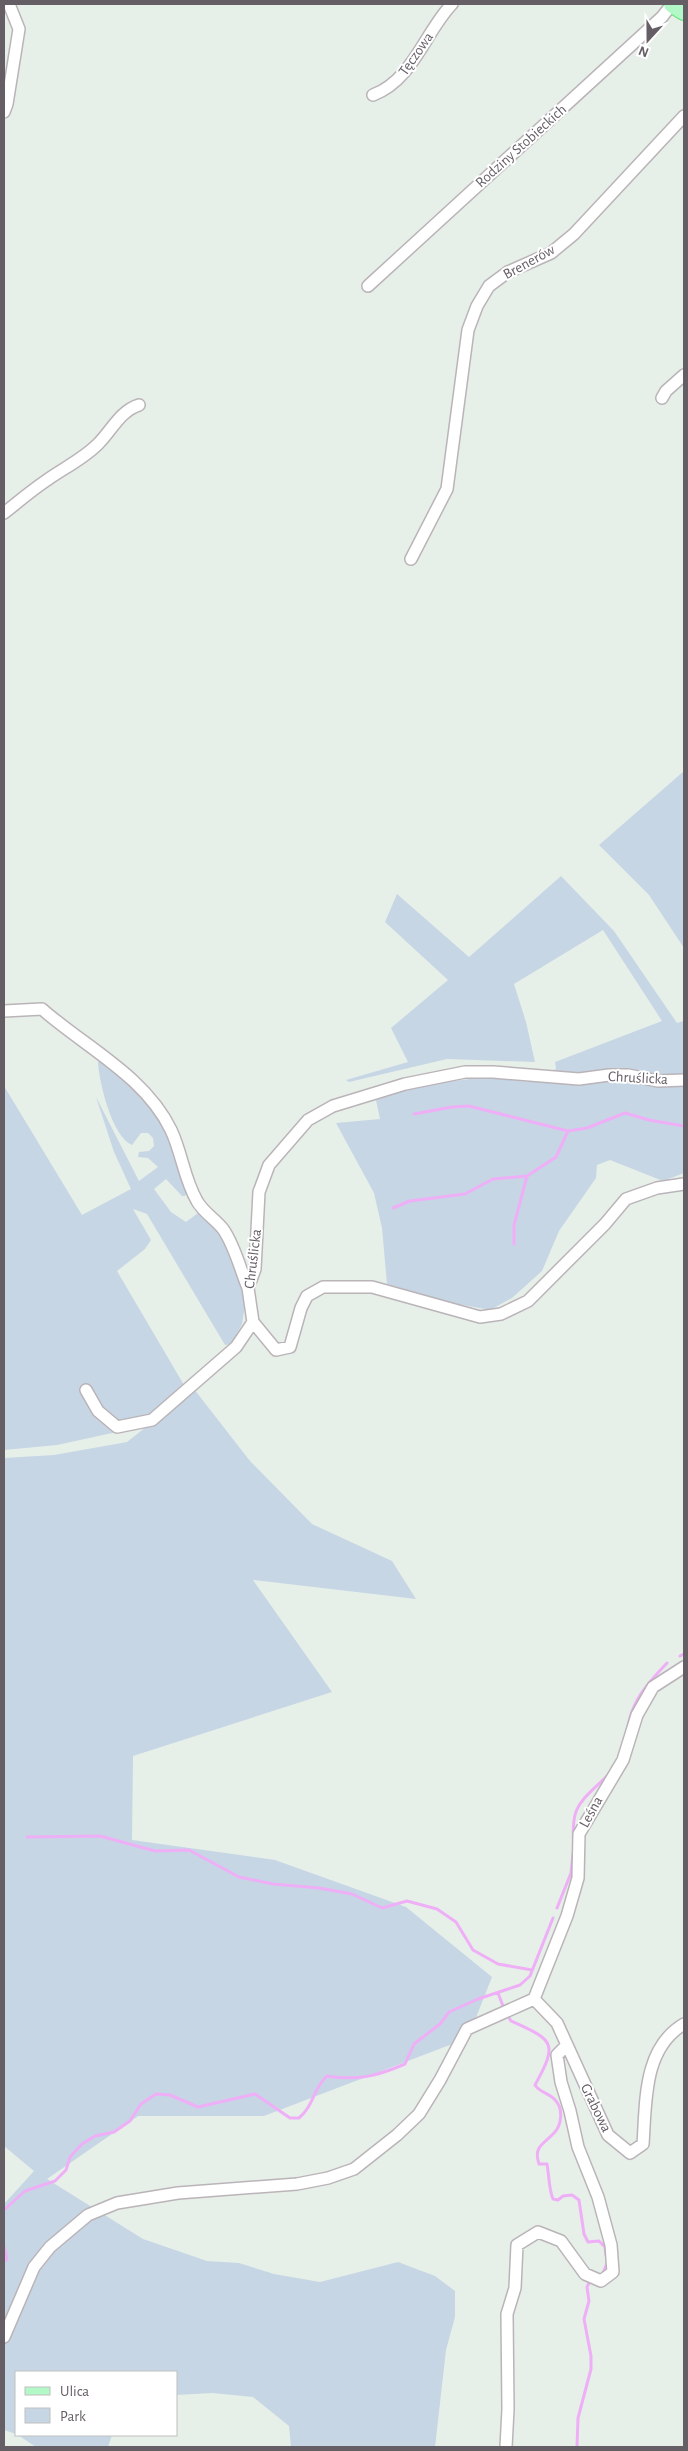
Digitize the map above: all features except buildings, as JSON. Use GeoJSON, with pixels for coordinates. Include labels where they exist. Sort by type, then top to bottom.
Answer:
{"type":"FeatureCollection","features":[{"type":"Feature","properties":{"kind":"main road"},"geometry":{"type":"LineString","coordinates":[[673,4],[684,11]]}},
{"type":"Feature","properties":{"kind":"street"},"geometry":{"type":"LineString","coordinates":[[4,112],[7,104],[19,29],[9,4]]}},
{"type":"Feature","properties":{"kind":"street","name":"Tęczowa"},"geometry":{"type":"LineString","coordinates":[[374,95],[390,87],[402,76],[452,4]]}},
{"type":"Feature","properties":{"kind":"street","name":"Rodziny Stobieckich"},"geometry":{"type":"LineString","coordinates":[[368,286],[662,17],[673,4]]}},
{"type":"Feature","properties":{"kind":"street","name":"Brenerów"},"geometry":{"type":"LineString","coordinates":[[411,559],[447,489],[468,330],[477,306],[489,286],[508,272],[551,253],[574,234],[684,116]]}},
{"type":"Feature","properties":{"kind":"street"},"geometry":{"type":"LineString","coordinates":[[662,398],[666,391],[684,375]]}},
{"type":"Feature","properties":{"kind":"street"},"geometry":{"type":"LineString","coordinates":[[4,513],[46,480],[85,455],[98,444],[125,413],[140,406]]}},
{"type":"Feature","properties":{"kind":"street"},"geometry":{"type":"LineString","coordinates":[[4,1011],[42,1009],[69,1033],[108,1059],[155,1106],[171,1129],[198,1203],[222,1228],[234,1250],[248,1288]]}},
{"type":"Feature","properties":{"kind":"street","name":"Chruślicka"},"geometry":{"type":"LineString","coordinates":[[253,1322],[248,1288],[255,1269],[259,1192],[269,1165],[308,1120],[333,1106],[405,1084],[465,1072],[493,1072],[578,1079],[609,1075],[628,1075],[658,1081],[684,1080]]}},
{"type":"Feature","properties":{"kind":"street"},"geometry":{"type":"LineString","coordinates":[[86,1390],[98,1411],[117,1426],[152,1420],[236,1348],[253,1322],[276,1350],[290,1347],[301,1308],[307,1296],[323,1287],[372,1287],[480,1316],[501,1314],[528,1301],[605,1224],[626,1199],[657,1188],[684,1184]]}},
{"type":"Feature","properties":{"kind":"street","name":"Leśna"},"geometry":{"type":"LineString","coordinates":[[537,2003],[578,1878],[578,1834],[623,1760],[637,1715],[653,1687],[684,1667]]}},
{"type":"Feature","properties":{"kind":"street"},"geometry":{"type":"LineString","coordinates":[[4,2337],[34,2267],[50,2246],[88,2215],[117,2203],[234,2187],[297,2184],[328,2178],[354,2169],[397,2135],[419,2114],[440,2080],[467,2029],[537,2003]]}},
{"type":"Feature","properties":{"kind":"street","name":"Grabowa"},"geometry":{"type":"LineString","coordinates":[[537,2003],[557,2023],[608,2135],[630,2153],[643,2144],[646,2095],[654,2057],[672,2031],[684,2024]]}},
{"type":"Feature","properties":{"kind":"street"},"geometry":{"type":"LineString","coordinates":[[506,2447],[508,2409],[507,2314],[515,2288],[517,2245],[538,2232],[561,2241],[585,2274],[601,2281],[612,2272],[611,2245],[598,2198],[578,2147],[561,2082],[557,2055],[567,2045]]}},
{"type":"Feature","properties":{"kind":"green space"},"geometry":{"type":"Polygon","coordinates":[[[684,771],[684,948],[649,895],[599,845],[684,771]]]}},
{"type":"Feature","properties":{"kind":"green space"},"geometry":{"type":"Polygon","coordinates":[[[561,876],[614,931],[677,1023],[684,1021],[684,1173],[663,1181],[610,1160],[597,1165],[596,1178],[559,1231],[542,1271],[512,1298],[490,1310],[447,1302],[387,1284],[382,1228],[374,1193],[336,1123],[380,1119],[376,1100],[414,1086],[486,1077],[527,1082],[556,1069],[555,1062],[662,1021],[603,930],[514,984],[526,1022],[535,1062],[447,1059],[349,1082],[346,1080],[408,1062],[391,1028],[448,980],[385,922],[397,894],[469,957],[561,876]]]}},
{"type":"Feature","properties":{"kind":"green space"},"geometry":{"type":"Polygon","coordinates":[[[102,1058],[157,1117],[174,1150],[188,1191],[185,1196],[182,1196],[166,1179],[154,1189],[171,1212],[186,1222],[198,1213],[216,1226],[235,1263],[245,1305],[242,1324],[231,1344],[225,1345],[147,1214],[133,1209],[151,1240],[145,1249],[117,1271],[184,1385],[154,1414],[126,1430],[57,1445],[4,1450],[4,1086],[82,1215],[131,1189],[114,1152],[96,1097],[139,1181],[158,1167],[148,1158],[138,1157],[139,1152],[149,1151],[154,1146],[153,1138],[148,1133],[141,1133],[132,1145],[118,1131],[104,1095],[98,1062],[102,1058]]]}},
{"type":"Feature","properties":{"kind":"green space"},"geometry":{"type":"Polygon","coordinates":[[[194,1389],[250,1461],[312,1524],[392,1561],[416,1599],[253,1580],[332,1692],[133,1756],[132,1840],[275,1860],[406,1907],[492,1977],[468,2038],[264,2116],[138,2116],[47,2179],[143,2239],[207,2261],[239,2263],[274,2274],[320,2282],[398,2262],[435,2276],[455,2291],[455,2317],[446,2350],[435,2447],[291,2447],[289,2426],[253,2397],[213,2393],[178,2395],[178,2371],[15,2371],[15,2434],[4,2430],[4,2204],[34,2171],[4,2146],[4,1458],[54,1455],[127,1442],[194,1389]]]}},
{"type":"Feature","properties":{"kind":"green space"},"geometry":{"type":"Polygon","coordinates":[[[20,2436],[112,2436],[108,2447],[36,2447],[20,2436]]]}},
{"type":"Feature","properties":{"kind":"waterway"},"geometry":{"type":"LineString","coordinates":[[414,1114],[469,1106],[568,1131]]}},
{"type":"Feature","properties":{"kind":"waterway"},"geometry":{"type":"LineString","coordinates":[[393,1208],[410,1201],[465,1194],[493,1179],[527,1176],[556,1157],[568,1131],[587,1128],[625,1113],[649,1120],[684,1126]]}},
{"type":"Feature","properties":{"kind":"waterway"},"geometry":{"type":"LineString","coordinates":[[514,1244],[514,1225],[527,1176]]}},
{"type":"Feature","properties":{"kind":"waterway"},"geometry":{"type":"LineString","coordinates":[[680,1656],[684,1654]]}},
{"type":"Feature","properties":{"kind":"waterway"},"geometry":{"type":"LineString","coordinates":[[628,1726],[630,1716],[638,1699],[667,1663]]}},
{"type":"Feature","properties":{"kind":"waterway"},"geometry":{"type":"LineString","coordinates":[[574,1847],[574,1822],[579,1805],[608,1775]]}},
{"type":"Feature","properties":{"kind":"waterway"},"geometry":{"type":"LineString","coordinates":[[27,1837],[100,1836],[155,1851],[189,1850],[239,1877],[273,1884],[319,1888],[352,1894],[382,1908],[407,1901],[437,1909],[456,1922],[473,1950],[498,1964],[532,1970]]}},
{"type":"Feature","properties":{"kind":"waterway"},"geometry":{"type":"LineString","coordinates":[[557,1908],[571,1873],[573,1854]]}},
{"type":"Feature","properties":{"kind":"waterway"},"geometry":{"type":"LineString","coordinates":[[4,2210],[25,2191],[55,2181],[66,2170],[70,2157],[82,2144],[95,2136],[114,2132],[130,2121],[141,2104],[156,2094],[170,2095],[198,2107],[255,2094],[290,2118],[299,2118],[308,2108],[319,2086],[327,2076],[358,2078],[385,2072],[405,2064],[414,2044],[440,2024],[449,2012],[478,1999],[520,1985],[530,1976],[553,1918]]}},
{"type":"Feature","properties":{"kind":"waterway"},"geometry":{"type":"LineString","coordinates":[[498,1993],[503,2006]]}},
{"type":"Feature","properties":{"kind":"waterway"},"geometry":{"type":"LineString","coordinates":[[508,2016],[511,2021],[536,2033],[548,2044],[547,2060],[535,2085],[554,2098],[561,2113],[557,2130],[540,2146],[537,2153],[539,2164],[547,2164],[553,2199],[558,2200],[563,2196],[572,2195],[579,2200],[584,2234],[588,2242],[599,2241],[605,2247],[606,2255]]}},
{"type":"Feature","properties":{"kind":"waterway"},"geometry":{"type":"LineString","coordinates":[[4,2246],[7,2259],[4,2261]]}},
{"type":"Feature","properties":{"kind":"waterway"},"geometry":{"type":"LineString","coordinates":[[603,2273],[608,2261]]}},
{"type":"Feature","properties":{"kind":"waterway"},"geometry":{"type":"LineString","coordinates":[[577,2447],[578,2418],[591,2369],[591,2356],[584,2319],[589,2301],[587,2287],[590,2281]]}}]}
